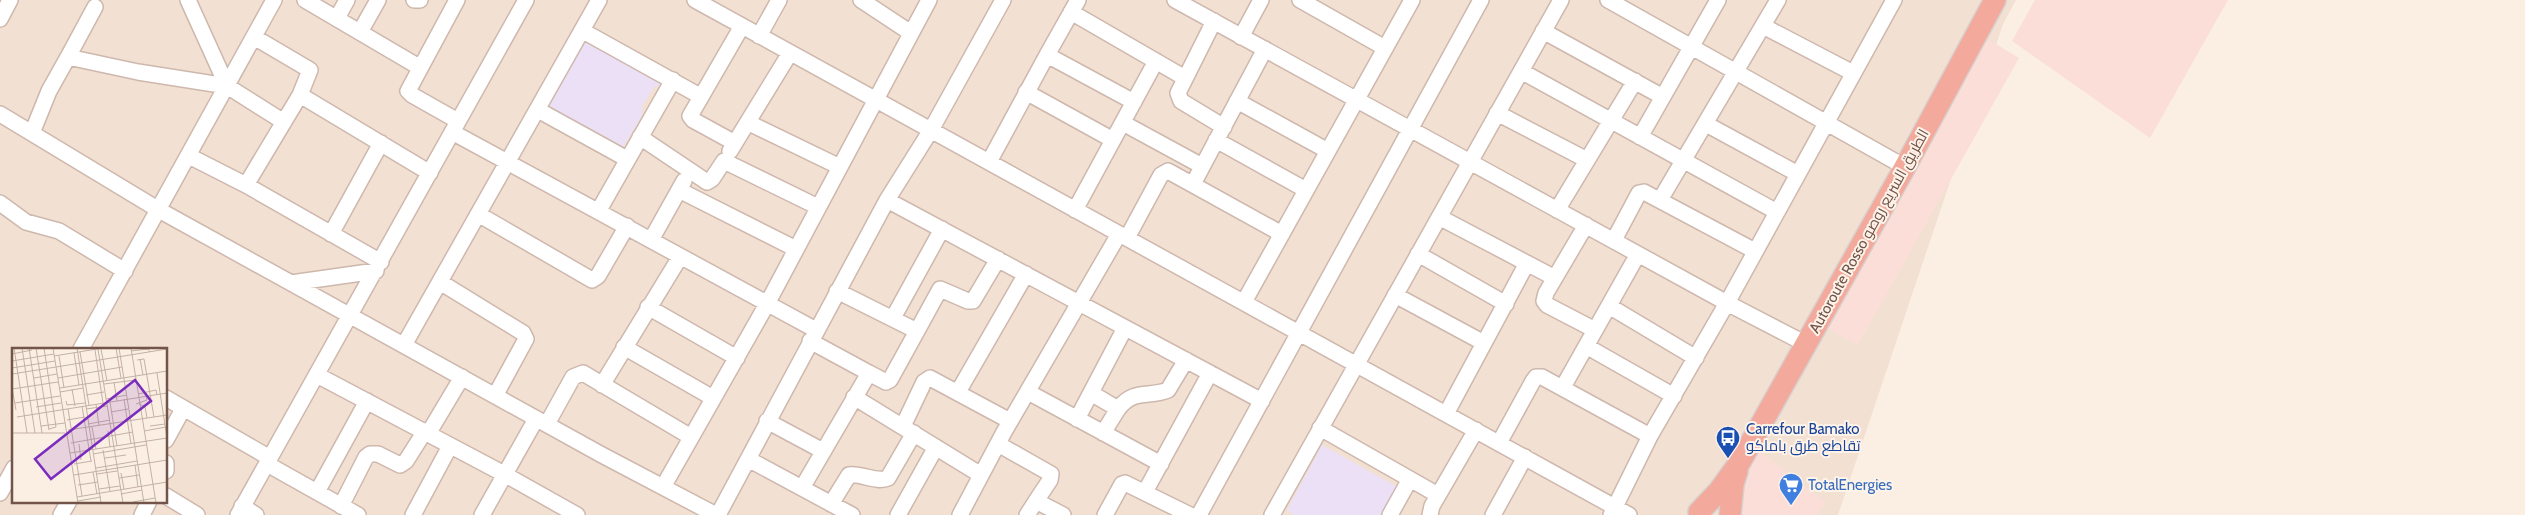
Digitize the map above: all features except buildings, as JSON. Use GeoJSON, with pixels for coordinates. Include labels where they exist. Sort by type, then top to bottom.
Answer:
{"type":"FeatureCollection","features":[{"type":"Feature","properties":{"kind":"highway","name":"Autoroute Rosso الطريق السريع روصو"},"geometry":{"type":"LineString","coordinates":[[1700,514],[1740,462],[1905,168],[1995,0]]}},
{"type":"Feature","properties":{"kind":"highway","name":"Autoroute Rosso الطريق السريع روصو"},"geometry":{"type":"LineString","coordinates":[[1730,515],[1733,484],[1740,462]]}},
{"type":"Feature","properties":{"kind":"street"},"geometry":{"type":"LineString","coordinates":[[0,19],[10,0]]}},
{"type":"Feature","properties":{"kind":"street"},"geometry":{"type":"LineString","coordinates":[[188,0],[227,86]]}},
{"type":"Feature","properties":{"kind":"street"},"geometry":{"type":"LineString","coordinates":[[83,348],[274,0]]}},
{"type":"Feature","properties":{"kind":"street"},"geometry":{"type":"LineString","coordinates":[[304,0],[419,67]]}},
{"type":"Feature","properties":{"kind":"street"},"geometry":{"type":"LineString","coordinates":[[337,18],[347,0]]}},
{"type":"Feature","properties":{"kind":"street"},"geometry":{"type":"LineString","coordinates":[[360,32],[378,0]]}},
{"type":"Feature","properties":{"kind":"street"},"geometry":{"type":"LineString","coordinates":[[414,0],[420,0]]}},
{"type":"Feature","properties":{"kind":"street"},"geometry":{"type":"LineString","coordinates":[[457,0],[408,88],[409,93],[507,162],[599,210],[767,304],[869,373],[886,382],[890,380],[940,289],[968,301],[974,301],[998,259]]}},
{"type":"Feature","properties":{"kind":"street"},"geometry":{"type":"LineString","coordinates":[[404,345],[600,0]]}},
{"type":"Feature","properties":{"kind":"street"},"geometry":{"type":"LineString","coordinates":[[759,36],[779,0]]}},
{"type":"Feature","properties":{"kind":"street"},"geometry":{"type":"LineString","coordinates":[[861,0],[910,33]]}},
{"type":"Feature","properties":{"kind":"street"},"geometry":{"type":"LineString","coordinates":[[663,487],[767,304],[929,0]]}},
{"type":"Feature","properties":{"kind":"street"},"geometry":{"type":"LineString","coordinates":[[0,114],[159,210],[541,422],[717,515],[887,200],[931,130],[1002,0]]}},
{"type":"Feature","properties":{"kind":"street"},"geometry":{"type":"LineString","coordinates":[[1175,0],[1194,4],[1214,21],[1241,38],[1727,303],[1806,344]]}},
{"type":"Feature","properties":{"kind":"street"},"geometry":{"type":"LineString","coordinates":[[1241,38],[1261,0]]}},
{"type":"Feature","properties":{"kind":"street"},"geometry":{"type":"LineString","coordinates":[[1300,0],[1385,48]]}},
{"type":"Feature","properties":{"kind":"street"},"geometry":{"type":"LineString","coordinates":[[1199,515],[1481,0]]}},
{"type":"Feature","properties":{"kind":"street"},"geometry":{"type":"LineString","coordinates":[[1278,513],[1320,428],[1561,0]]}},
{"type":"Feature","properties":{"kind":"street"},"geometry":{"type":"LineString","coordinates":[[1608,0],[1905,168]]}},
{"type":"Feature","properties":{"kind":"street"},"geometry":{"type":"LineString","coordinates":[[1640,137],[1718,0]]}},
{"type":"Feature","properties":{"kind":"street"},"geometry":{"type":"LineString","coordinates":[[1660,200],[1778,0]]}},
{"type":"Feature","properties":{"kind":"street"},"geometry":{"type":"LineString","coordinates":[[704,2],[759,36],[1525,457],[1623,513],[1650,436],[1727,303],[1894,0]]}},
{"type":"Feature","properties":{"kind":"street"},"geometry":{"type":"LineString","coordinates":[[256,515],[240,511],[351,316],[523,1]]}},
{"type":"Feature","properties":{"kind":"street"},"geometry":{"type":"LineString","coordinates":[[1244,302],[1385,48],[1406,2]]}},
{"type":"Feature","properties":{"kind":"street"},"geometry":{"type":"LineString","coordinates":[[989,162],[1074,6],[1156,61],[1185,78]]}},
{"type":"Feature","properties":{"kind":"street"},"geometry":{"type":"LineString","coordinates":[[32,133],[49,91],[95,7]]}},
{"type":"Feature","properties":{"kind":"street"},"geometry":{"type":"LineString","coordinates":[[1214,21],[1178,93],[1181,101],[1224,127]]}},
{"type":"Feature","properties":{"kind":"street"},"geometry":{"type":"LineString","coordinates":[[735,143],[691,118],[700,96],[742,26]]}},
{"type":"Feature","properties":{"kind":"street"},"geometry":{"type":"LineString","coordinates":[[1763,26],[1854,73]]}},
{"type":"Feature","properties":{"kind":"street"},"geometry":{"type":"LineString","coordinates":[[582,30],[700,96]]}},
{"type":"Feature","properties":{"kind":"street"},"geometry":{"type":"LineString","coordinates":[[1542,32],[1663,97]]}},
{"type":"Feature","properties":{"kind":"street"},"geometry":{"type":"LineString","coordinates":[[246,185],[300,96],[310,70],[254,37]]}},
{"type":"Feature","properties":{"kind":"street"},"geometry":{"type":"LineString","coordinates":[[1193,184],[1265,50]]}},
{"type":"Feature","properties":{"kind":"street"},"geometry":{"type":"LineString","coordinates":[[640,137],[690,171],[710,182],[749,123],[790,53]]}},
{"type":"Feature","properties":{"kind":"street"},"geometry":{"type":"LineString","coordinates":[[1047,55],[1134,102]]}},
{"type":"Feature","properties":{"kind":"street"},"geometry":{"type":"LineString","coordinates":[[68,57],[138,72],[227,86],[284,122]]}},
{"type":"Feature","properties":{"kind":"street"},"geometry":{"type":"LineString","coordinates":[[1075,210],[1156,61]]}},
{"type":"Feature","properties":{"kind":"street"},"geometry":{"type":"LineString","coordinates":[[1521,71],[1777,212]]}},
{"type":"Feature","properties":{"kind":"street"},"geometry":{"type":"LineString","coordinates":[[599,210],[673,80]]}},
{"type":"Feature","properties":{"kind":"street"},"geometry":{"type":"LineString","coordinates":[[1557,210],[1635,81]]}},
{"type":"Feature","properties":{"kind":"street"},"geometry":{"type":"LineString","coordinates":[[1026,92],[1113,140]]}},
{"type":"Feature","properties":{"kind":"street"},"geometry":{"type":"LineString","coordinates":[[300,96],[430,172]]}},
{"type":"Feature","properties":{"kind":"street"},"geometry":{"type":"LineString","coordinates":[[1237,101],[1328,151]]}},
{"type":"Feature","properties":{"kind":"street"},"geometry":{"type":"LineString","coordinates":[[538,110],[627,159]]}},
{"type":"Feature","properties":{"kind":"street"},"geometry":{"type":"LineString","coordinates":[[1497,113],[1587,160]]}},
{"type":"Feature","properties":{"kind":"street"},"geometry":{"type":"LineString","coordinates":[[749,123],[840,167]]}},
{"type":"Feature","properties":{"kind":"street"},"geometry":{"type":"LineString","coordinates":[[1123,123],[1202,166]]}},
{"type":"Feature","properties":{"kind":"street"},"geometry":{"type":"LineString","coordinates":[[1706,124],[1798,174]]}},
{"type":"Feature","properties":{"kind":"street"},"geometry":{"type":"LineString","coordinates":[[1216,140],[1306,190]]}},
{"type":"Feature","properties":{"kind":"street"},"geometry":{"type":"LineString","coordinates":[[331,234],[381,144]]}},
{"type":"Feature","properties":{"kind":"street"},"geometry":{"type":"LineString","coordinates":[[189,156],[246,185],[331,234],[378,267]]}},
{"type":"Feature","properties":{"kind":"street"},"geometry":{"type":"LineString","coordinates":[[724,161],[818,208]]}},
{"type":"Feature","properties":{"kind":"street"},"geometry":{"type":"LineString","coordinates":[[651,240],[690,171]]}},
{"type":"Feature","properties":{"kind":"street"},"geometry":{"type":"LineString","coordinates":[[960,515],[1010,421],[1080,304],[1164,172],[1172,172],[1282,234]]}},
{"type":"Feature","properties":{"kind":"street"},"geometry":{"type":"LineString","coordinates":[[679,190],[796,249]]}},
{"type":"Feature","properties":{"kind":"street"},"geometry":{"type":"LineString","coordinates":[[1614,240],[1640,193],[1644,192],[1756,251]]}},
{"type":"Feature","properties":{"kind":"street"},"geometry":{"type":"LineString","coordinates":[[887,200],[1262,401]]}},
{"type":"Feature","properties":{"kind":"street"},"geometry":{"type":"LineString","coordinates":[[0,203],[26,222],[59,231],[125,271]]}},
{"type":"Feature","properties":{"kind":"street"},"geometry":{"type":"LineString","coordinates":[[478,214],[592,280],[598,276],[627,226]]}},
{"type":"Feature","properties":{"kind":"street"},"geometry":{"type":"LineString","coordinates":[[1439,217],[1555,278]]}},
{"type":"Feature","properties":{"kind":"street"},"geometry":{"type":"LineString","coordinates":[[1586,226],[1544,297],[1548,305],[1596,330]]}},
{"type":"Feature","properties":{"kind":"street"},"geometry":{"type":"LineString","coordinates":[[892,318],[942,229]]}},
{"type":"Feature","properties":{"kind":"street"},"geometry":{"type":"LineString","coordinates":[[1418,254],[1506,304]]}},
{"type":"Feature","properties":{"kind":"street"},"geometry":{"type":"LineString","coordinates":[[1563,387],[1638,254]]}},
{"type":"Feature","properties":{"kind":"street"},"geometry":{"type":"LineString","coordinates":[[602,385],[680,257]]}},
{"type":"Feature","properties":{"kind":"street"},"geometry":{"type":"LineString","coordinates":[[1446,414],[1527,263]]}},
{"type":"Feature","properties":{"kind":"street"},"geometry":{"type":"LineString","coordinates":[[291,283],[378,267]]}},
{"type":"Feature","properties":{"kind":"street"},"geometry":{"type":"LineString","coordinates":[[958,392],[1026,274]]}},
{"type":"Feature","properties":{"kind":"street"},"geometry":{"type":"LineString","coordinates":[[440,282],[523,333],[526,339],[495,396]]}},
{"type":"Feature","properties":{"kind":"street"},"geometry":{"type":"LineString","coordinates":[[837,291],[917,331]]}},
{"type":"Feature","properties":{"kind":"street"},"geometry":{"type":"LineString","coordinates":[[1395,295],[1484,343]]}},
{"type":"Feature","properties":{"kind":"street"},"geometry":{"type":"LineString","coordinates":[[1609,306],[1696,358]]}},
{"type":"Feature","properties":{"kind":"street"},"geometry":{"type":"LineString","coordinates":[[648,308],[737,358]]}},
{"type":"Feature","properties":{"kind":"street"},"geometry":{"type":"LineString","coordinates":[[1077,419],[1126,328]]}},
{"type":"Feature","properties":{"kind":"street"},"geometry":{"type":"LineString","coordinates":[[1586,346],[1674,396]]}},
{"type":"Feature","properties":{"kind":"street"},"geometry":{"type":"LineString","coordinates":[[624,347],[714,398]]}},
{"type":"Feature","properties":{"kind":"street"},"geometry":{"type":"LineString","coordinates":[[1103,433],[1118,408],[1126,400],[1137,395],[1168,390],[1186,360]]}},
{"type":"Feature","properties":{"kind":"street"},"geometry":{"type":"LineString","coordinates":[[482,515],[504,474],[573,377],[578,373],[583,373],[692,437]]}},
{"type":"Feature","properties":{"kind":"street"},"geometry":{"type":"LineString","coordinates":[[802,488],[869,373]]}},
{"type":"Feature","properties":{"kind":"street"},"geometry":{"type":"LineString","coordinates":[[1145,492],[1210,373]]}},
{"type":"Feature","properties":{"kind":"street"},"geometry":{"type":"LineString","coordinates":[[317,375],[504,474],[548,509],[577,515]]}},
{"type":"Feature","properties":{"kind":"street"},"geometry":{"type":"LineString","coordinates":[[1499,443],[1536,377],[1542,376],[1650,436]]}},
{"type":"Feature","properties":{"kind":"street"},"geometry":{"type":"LineString","coordinates":[[341,506],[366,457],[370,454],[378,454],[400,465],[406,461],[462,377]]}},
{"type":"Feature","properties":{"kind":"street"},"geometry":{"type":"LineString","coordinates":[[831,504],[849,475],[857,474],[880,480],[888,478],[908,430],[924,382],[930,378],[1010,421]]}},
{"type":"Feature","properties":{"kind":"street"},"geometry":{"type":"LineString","coordinates":[[1028,392],[1161,464]]}},
{"type":"Feature","properties":{"kind":"street"},"geometry":{"type":"LineString","coordinates":[[1091,393],[1118,408]]}},
{"type":"Feature","properties":{"kind":"street"},"geometry":{"type":"LineString","coordinates":[[854,397],[981,475]]}},
{"type":"Feature","properties":{"kind":"street"},"geometry":{"type":"LineString","coordinates":[[168,399],[317,492],[358,515]]}},
{"type":"Feature","properties":{"kind":"street"},"geometry":{"type":"LineString","coordinates":[[317,492],[367,401]]}},
{"type":"Feature","properties":{"kind":"street"},"geometry":{"type":"LineString","coordinates":[[168,436],[183,409]]}},
{"type":"Feature","properties":{"kind":"street"},"geometry":{"type":"LineString","coordinates":[[768,421],[823,451]]}},
{"type":"Feature","properties":{"kind":"street"},"geometry":{"type":"LineString","coordinates":[[1320,428],[1438,495]]}},
{"type":"Feature","properties":{"kind":"street"},"geometry":{"type":"LineString","coordinates":[[1430,515],[1438,495],[1476,430]]}},
{"type":"Feature","properties":{"kind":"street"},"geometry":{"type":"LineString","coordinates":[[998,444],[1051,474],[1050,480],[1027,515]]}},
{"type":"Feature","properties":{"kind":"street"},"geometry":{"type":"LineString","coordinates":[[413,515],[450,446]]}},
{"type":"Feature","properties":{"kind":"street"},"geometry":{"type":"LineString","coordinates":[[898,515],[936,447]]}},
{"type":"Feature","properties":{"kind":"street"},"geometry":{"type":"LineString","coordinates":[[1493,515],[1525,457]]}},
{"type":"Feature","properties":{"kind":"street"},"geometry":{"type":"LineString","coordinates":[[748,459],[852,515]]}},
{"type":"Feature","properties":{"kind":"street"},"geometry":{"type":"LineString","coordinates":[[0,493],[12,472]]}},
{"type":"Feature","properties":{"kind":"street"},"geometry":{"type":"LineString","coordinates":[[1390,515],[1410,478]]}},
{"type":"Feature","properties":{"kind":"street"},"geometry":{"type":"LineString","coordinates":[[1105,515],[1122,484],[1130,483],[1190,515]]}},
{"type":"Feature","properties":{"kind":"street"},"geometry":{"type":"LineString","coordinates":[[168,497],[197,515]]}},
{"type":"Feature","properties":{"kind":"street"},"geometry":{"type":"LineString","coordinates":[[1036,501],[1063,515]]}},
{"type":"Feature","properties":{"kind":"street"},"geometry":{"type":"LineString","coordinates":[[61,515],[68,502]]}},
{"type":"Feature","properties":{"kind":"street"},"geometry":{"type":"LineString","coordinates":[[142,515],[148,502]]}},
{"type":"Feature","properties":{"kind":"shaded area"},"geometry":{"type":"Polygon","coordinates":[[[0,0],[2016,0],[2003,24],[1838,515],[0,515],[0,0]]]}},
{"type":"Feature","properties":{"kind":"shaded area"},"geometry":{"type":"Polygon","coordinates":[[[2035,0],[2228,0],[2150,138],[2012,41],[2035,0]]]}},
{"type":"Feature","properties":{"kind":"shaded area"},"geometry":{"type":"Polygon","coordinates":[[[583,33],[664,78],[661,85],[654,87],[642,106],[642,116],[622,149],[543,105],[583,33]]]}},
{"type":"Feature","properties":{"kind":"shaded area"},"geometry":{"type":"Polygon","coordinates":[[[1983,36],[2019,58],[1858,345],[1825,327],[1983,36]]]}},
{"type":"Feature","properties":{"kind":"shaded area"},"geometry":{"type":"Polygon","coordinates":[[[1322,445],[1399,488],[1383,515],[1294,515],[1287,510],[1322,445]]]}},
{"type":"Feature","properties":{"kind":"shaded area"},"geometry":{"type":"Polygon","coordinates":[[[1754,447],[1826,502],[1817,515],[1737,515],[1736,503],[1754,447]]]}},
{"type":"Feature","properties":{"kind":"place","name":"Carrefour Bamako تقاطع طرق باماكو"},"geometry":{"type":"Point","coordinates":[1728,459]}},
{"type":"Feature","properties":{"kind":"place","name":"TotalEnergies"},"geometry":{"type":"Point","coordinates":[1791,506]}}]}
